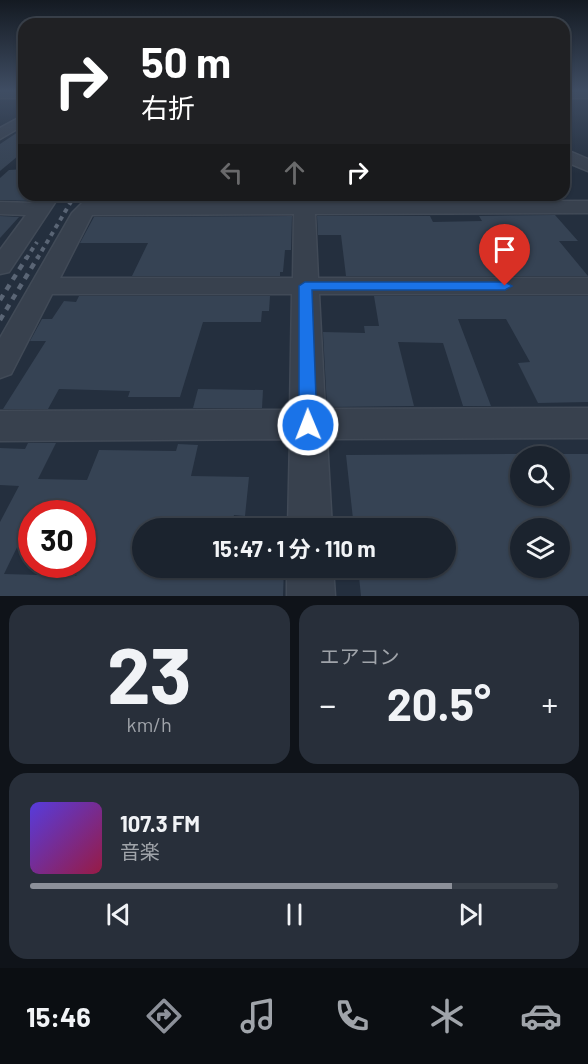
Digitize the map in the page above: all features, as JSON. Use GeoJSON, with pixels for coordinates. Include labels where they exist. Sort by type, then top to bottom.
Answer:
{"type":"FeatureCollection","features":[{"type":"Feature","properties":{"kind":"street"},"geometry":{"type":"LineString","coordinates":[[0,120],[18,120]]}},
{"type":"Feature","properties":{"kind":"street"},"geometry":{"type":"LineString","coordinates":[[0,135],[18,123]]}},
{"type":"Feature","properties":{"kind":"street"},"geometry":{"type":"LineString","coordinates":[[570,157],[588,166]]}},
{"type":"Feature","properties":{"kind":"street"},"geometry":{"type":"LineString","coordinates":[[0,208],[45,202]]}},
{"type":"Feature","properties":{"kind":"street"},"geometry":{"type":"LineString","coordinates":[[0,267],[45,202]]}},
{"type":"Feature","properties":{"kind":"street"},"geometry":{"type":"LineString","coordinates":[[0,366],[43,286],[94,202],[304,202],[588,207]]}},
{"type":"Feature","properties":{"kind":"street"},"geometry":{"type":"LineString","coordinates":[[304,202],[310,518]]}},
{"type":"Feature","properties":{"kind":"street"},"geometry":{"type":"LineString","coordinates":[[43,286],[588,286]]}},
{"type":"Feature","properties":{"kind":"street"},"geometry":{"type":"LineString","coordinates":[[0,426],[588,423]]}},
{"type":"Feature","properties":{"kind":"street"},"geometry":{"type":"LineString","coordinates":[[310,578],[311,596]]}},
{"type":"Feature","properties":{"kind":"building"},"geometry":{"type":"Polygon","coordinates":[[[18,132],[18,156],[0,171],[0,144],[18,132]]]}},
{"type":"Feature","properties":{"kind":"building"},"geometry":{"type":"Polygon","coordinates":[[[18,169],[18,201],[0,200],[0,178],[9,170],[18,169]]]}},
{"type":"Feature","properties":{"kind":"building"},"geometry":{"type":"Polygon","coordinates":[[[555,215],[578,241],[559,241],[588,276],[346,276],[341,235],[318,235],[317,216],[430,216],[433,222],[482,221],[479,216],[555,215]]]}},
{"type":"Feature","properties":{"kind":"building"},"geometry":{"type":"Polygon","coordinates":[[[0,216],[19,217],[0,238],[0,216]]]}},
{"type":"Feature","properties":{"kind":"building"},"geometry":{"type":"Polygon","coordinates":[[[292,216],[291,250],[285,250],[283,272],[280,272],[280,276],[132,276],[148,243],[80,243],[94,217],[292,216]]]}},
{"type":"Feature","properties":{"kind":"building"},"geometry":{"type":"Polygon","coordinates":[[[79,296],[270,296],[269,311],[262,311],[261,322],[203,322],[180,397],[128,397],[130,391],[59,389],[48,409],[3,409],[46,341],[30,341],[42,319],[52,319],[64,301],[76,302],[79,296]]]}},
{"type":"Feature","properties":{"kind":"building"},"geometry":{"type":"Polygon","coordinates":[[[374,296],[588,296],[588,402],[538,403],[518,363],[530,362],[506,319],[458,319],[491,406],[463,406],[443,343],[398,342],[414,406],[327,407],[323,332],[365,333],[364,326],[379,326],[374,296]]]}},
{"type":"Feature","properties":{"kind":"building"},"geometry":{"type":"Polygon","coordinates":[[[198,389],[263,390],[262,408],[193,408],[198,389]]]}},
{"type":"Feature","properties":{"kind":"building"},"geometry":{"type":"Polygon","coordinates":[[[28,443],[56,443],[38,479],[87,480],[99,450],[176,451],[178,444],[198,445],[191,476],[249,477],[245,516],[132,518],[132,578],[284,578],[283,596],[0,596],[0,522],[19,486],[0,485],[0,448],[25,449],[28,443]]]}},
{"type":"Feature","properties":{"kind":"building"},"geometry":{"type":"Polygon","coordinates":[[[510,454],[510,506],[570,506],[570,454],[588,454],[588,596],[361,596],[359,578],[456,578],[456,518],[353,518],[346,455],[510,454]]]}},
{"type":"Feature","properties":{"kind":"railway"},"geometry":{"type":"LineString","coordinates":[[37,259],[71,201]]}},
{"type":"Feature","properties":{"kind":"railway"},"geometry":{"type":"LineString","coordinates":[[26,259],[37,242]]}},
{"type":"Feature","properties":{"kind":"railway"},"geometry":{"type":"LineString","coordinates":[[0,300],[27,257]]}},
{"type":"Feature","properties":{"kind":"railway"},"geometry":{"type":"LineString","coordinates":[[0,320],[38,257]]}},
{"type":"Feature","properties":{"kind":"route"},"geometry":{"type":"LineString","coordinates":[[308,425],[305,286],[505,286]]}}]}
